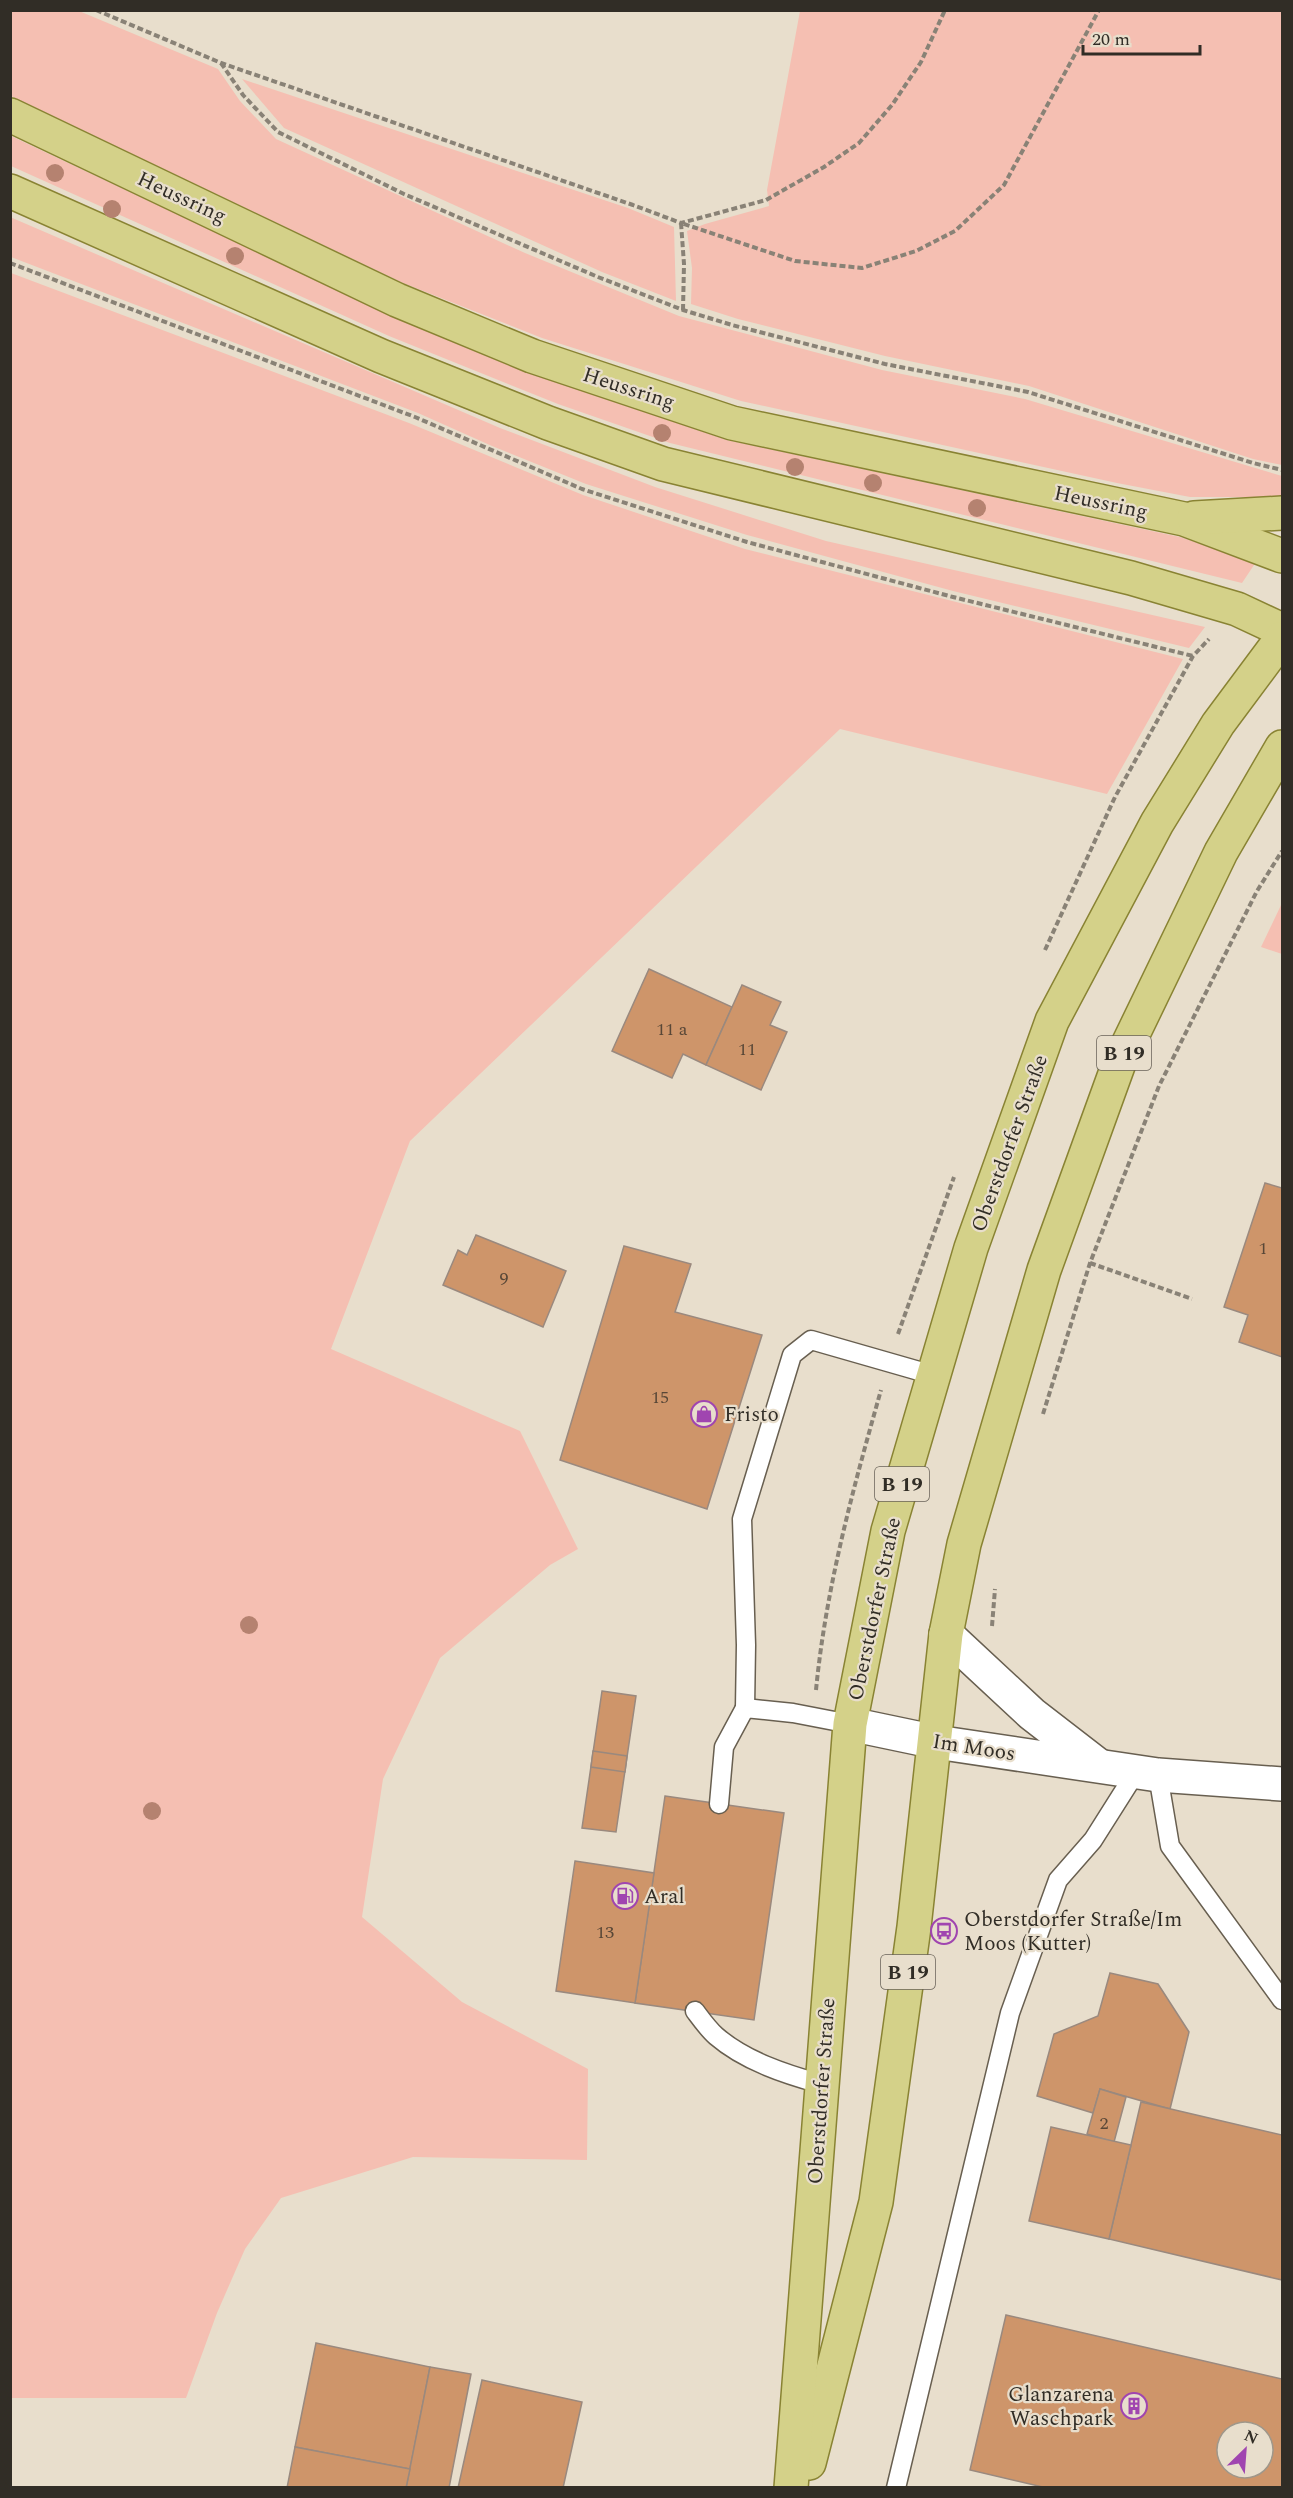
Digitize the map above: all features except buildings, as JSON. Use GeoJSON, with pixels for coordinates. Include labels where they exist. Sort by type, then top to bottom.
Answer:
{"type":"FeatureCollection","features":[{"type":"Feature","properties":{"kind":"main road","name":"Heussring"},"geometry":{"type":"LineString","coordinates":[[10,115],[397,300],[532,356],[732,423],[1184,519],[1282,556]]}},
{"type":"Feature","properties":{"kind":"main road"},"geometry":{"type":"LineString","coordinates":[[10,191],[381,356],[548,423],[663,464],[1131,578],[1237,609],[1282,630]]}},
{"type":"Feature","properties":{"kind":"main road"},"geometry":{"type":"LineString","coordinates":[[1184,519],[1282,513]]}},
{"type":"Feature","properties":{"kind":"main road","name":"Oberstdorfer Straße"},"geometry":{"type":"LineString","coordinates":[[791,2487],[850,1724],[888,1531],[971,1248],[1052,1021],[1157,823],[1218,724],[1282,638]]}},
{"type":"Feature","properties":{"kind":"main road","name":"B 19"},"geometry":{"type":"LineString","coordinates":[[802,2487],[876,2202],[914,1927],[946,1634],[964,1544],[1044,1270],[1119,1063],[1221,852],[1282,747]]}},
{"type":"Feature","properties":{"kind":"street","name":"Im Moos"},"geometry":{"type":"LineString","coordinates":[[946,1634],[1032,1714],[1099,1766]]}},
{"type":"Feature","properties":{"kind":"street","name":"Im Moos"},"geometry":{"type":"LineString","coordinates":[[850,1724],[936,1742],[1147,1774],[1282,1784]]}},
{"type":"Feature","properties":{"kind":"lane"},"geometry":{"type":"LineString","coordinates":[[719,1804],[724,1747],[745,1708],[746,1645],[742,1519],[792,1355],[811,1340],[933,1375]]}},
{"type":"Feature","properties":{"kind":"lane"},"geometry":{"type":"LineString","coordinates":[[745,1708],[793,1713],[850,1724]]}},
{"type":"Feature","properties":{"kind":"lane"},"geometry":{"type":"LineString","coordinates":[[1147,1774],[1170,1846],[1282,2000]]}},
{"type":"Feature","properties":{"kind":"lane"},"geometry":{"type":"LineString","coordinates":[[896,2487],[1010,2013],[1058,1880],[1147,1774]]}},
{"type":"Feature","properties":{"kind":"lane"},"geometry":{"type":"LineString","coordinates":[[695,2011],[715,2036],[744,2054],[787,2074],[821,2084]]}},
{"type":"Feature","properties":{"kind":"path"},"geometry":{"type":"LineString","coordinates":[[96,10],[221,63],[633,204],[681,223],[795,261],[862,268],[916,251],[955,231],[1004,185],[1099,10]]}},
{"type":"Feature","properties":{"kind":"path"},"geometry":{"type":"LineString","coordinates":[[681,223],[766,200],[824,167],[859,143],[892,105],[915,70],[945,10]]}},
{"type":"Feature","properties":{"kind":"path"},"geometry":{"type":"LineString","coordinates":[[221,63],[243,95],[278,132],[404,194],[598,277],[683,310],[732,325],[885,364],[1028,392],[1253,463],[1282,470]]}},
{"type":"Feature","properties":{"kind":"path"},"geometry":{"type":"LineString","coordinates":[[681,223],[684,264],[683,310]]}},
{"type":"Feature","properties":{"kind":"path"},"geometry":{"type":"LineString","coordinates":[[1041,1422],[1090,1263],[1159,1086],[1257,891],[1282,851]]}},
{"type":"Feature","properties":{"kind":"path"},"geometry":{"type":"LineString","coordinates":[[1090,1263],[1192,1299]]}},
{"type":"Feature","properties":{"kind":"path"},"geometry":{"type":"LineString","coordinates":[[987,1672],[996,1581]]}},
{"type":"Feature","properties":{"kind":"shaded area"},"geometry":{"type":"Polygon","coordinates":[[[10,11],[79,11],[218,69],[240,101],[276,139],[525,253],[679,316],[882,370],[1025,399],[1282,476],[1282,497],[1190,497],[1117,483],[741,401],[542,338],[403,283],[11,96],[10,11]]]}},
{"type":"Feature","properties":{"kind":"shaded area"},"geometry":{"type":"Polygon","coordinates":[[[800,11],[1282,11],[1282,465],[1253,459],[1029,386],[885,356],[738,319],[691,304],[692,268],[687,231],[769,206],[767,190],[800,11]]]}},
{"type":"Feature","properties":{"kind":"shaded area"},"geometry":{"type":"Polygon","coordinates":[[[242,79],[628,208],[674,227],[676,301],[602,272],[284,128],[242,79]]]}},
{"type":"Feature","properties":{"kind":"shaded area"},"geometry":{"type":"Polygon","coordinates":[[[11,136],[389,314],[525,370],[727,440],[1180,537],[1256,562],[1242,583],[670,443],[558,404],[389,336],[11,166],[11,136]]]}},
{"type":"Feature","properties":{"kind":"shaded area"},"geometry":{"type":"Polygon","coordinates":[[[10,217],[500,428],[655,487],[826,541],[1205,627],[1189,648],[953,591],[747,535],[586,484],[418,413],[11,257],[10,217]]]}},
{"type":"Feature","properties":{"kind":"shaded area"},"geometry":{"type":"Polygon","coordinates":[[[11,273],[409,423],[583,495],[745,549],[1183,659],[1107,794],[840,729],[410,1141],[331,1349],[520,1431],[578,1549],[550,1565],[440,1658],[383,1779],[362,1917],[462,2002],[588,2069],[587,2160],[413,2157],[281,2198],[245,2249],[217,2313],[186,2398],[11,2398],[11,273]]]}},
{"type":"Feature","properties":{"kind":"shaded area"},"geometry":{"type":"Polygon","coordinates":[[[1282,903],[1282,954],[1261,947],[1282,903]]]}},
{"type":"Feature","properties":{"kind":"place","name":"Fristo"},"geometry":{"type":"Point","coordinates":[704,1414]}},
{"type":"Feature","properties":{"kind":"place","name":"Aral"},"geometry":{"type":"Point","coordinates":[625,1896]}},
{"type":"Feature","properties":{"kind":"place","name":"Oberstdorfer Straße/Im Moos (Kutter)"},"geometry":{"type":"Point","coordinates":[944,1931]}},
{"type":"Feature","properties":{"kind":"place","name":"Glanzarena Waschpark"},"geometry":{"type":"Point","coordinates":[1134,2406]}}]}
